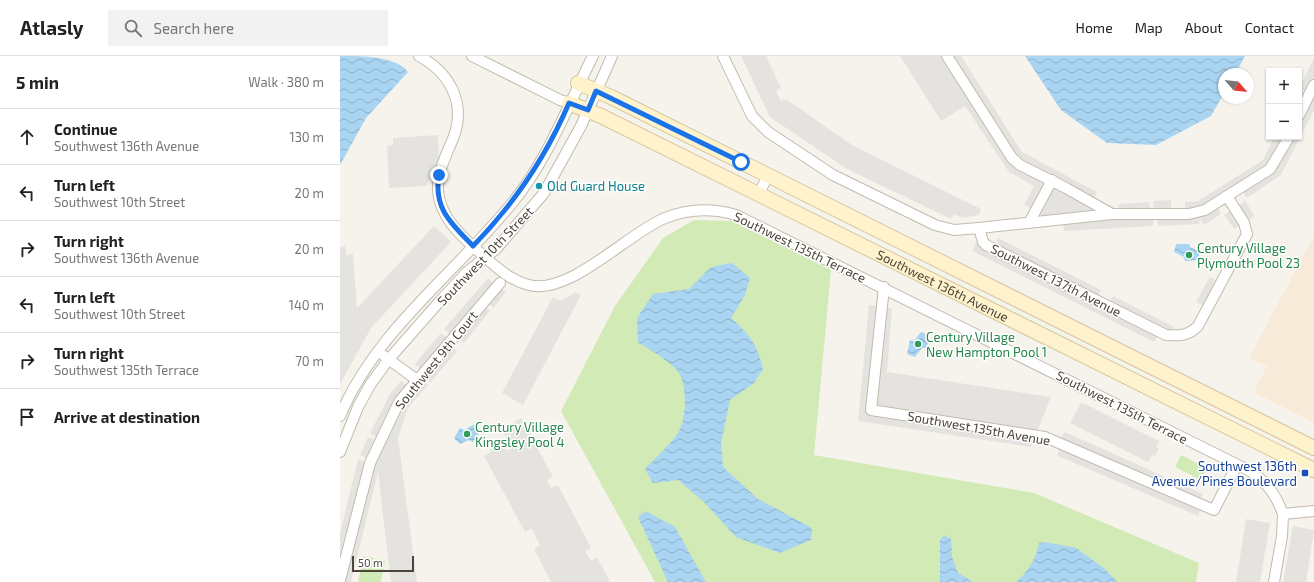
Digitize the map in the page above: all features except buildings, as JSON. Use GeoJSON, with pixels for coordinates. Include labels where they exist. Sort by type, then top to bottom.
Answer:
{"type":"FeatureCollection","features":[{"type":"Feature","properties":{"kind":"street","name":"Southwest 135th Terrace"},"geometry":{"type":"LineString","coordinates":[[419,56],[433,64],[443,73],[454,93],[458,118],[454,134],[442,164],[438,184],[439,195],[446,217],[485,257],[517,281],[530,286],[548,286],[573,276],[664,218],[689,211],[712,210],[736,215],[884,287],[1250,471],[1265,482],[1278,500],[1283,514]]}},
{"type":"Feature","properties":{"kind":"street"},"geometry":{"type":"LineString","coordinates":[[472,56],[560,100],[569,103]]}},
{"type":"Feature","properties":{"kind":"street","name":"Southwest 10th Street"},"geometry":{"type":"LineString","coordinates":[[340,416],[378,351],[514,201],[549,147],[578,83],[593,56]]}},
{"type":"Feature","properties":{"kind":"street"},"geometry":{"type":"LineString","coordinates":[[723,56],[752,116],[760,126],[792,150],[833,175],[935,225],[954,230],[1112,214],[1189,214],[1204,210],[1270,169],[1283,150],[1288,140]]}},
{"type":"Feature","properties":{"kind":"street"},"geometry":{"type":"LineString","coordinates":[[947,56],[1012,158],[1020,165],[1052,180],[1112,214]]}},
{"type":"Feature","properties":{"kind":"street","name":"Southwest 10th Street"},"geometry":{"type":"LineString","coordinates":[[340,452],[358,407],[370,386],[389,359],[444,296],[485,257],[496,249],[544,194],[588,110],[612,57]]}},
{"type":"Feature","properties":{"kind":"street","name":"Southwest 136th Avenue"},"geometry":{"type":"LineString","coordinates":[[578,83],[768,175],[1314,448]]}},
{"type":"Feature","properties":{"kind":"street"},"geometry":{"type":"LineString","coordinates":[[1302,109],[1314,85]]}},
{"type":"Feature","properties":{"kind":"street","name":"Southwest 136th Avenue"},"geometry":{"type":"LineString","coordinates":[[569,103],[588,110],[759,194],[1314,470]]}},
{"type":"Feature","properties":{"kind":"street"},"geometry":{"type":"LineString","coordinates":[[759,194],[768,175]]}},
{"type":"Feature","properties":{"kind":"street"},"geometry":{"type":"LineString","coordinates":[[1029,223],[1052,180]]}},
{"type":"Feature","properties":{"kind":"street","name":"Southwest 137th Avenue"},"geometry":{"type":"LineString","coordinates":[[979,228],[983,242],[986,245],[1166,335],[1185,336],[1191,333],[1198,326],[1247,234],[1244,223],[1227,196]]}},
{"type":"Feature","properties":{"kind":"street","name":"Southwest 9th Court"},"geometry":{"type":"LineString","coordinates":[[340,580],[370,463],[399,402],[500,283]]}},
{"type":"Feature","properties":{"kind":"street","name":"Southwest 135th Avenue"},"geometry":{"type":"LineString","coordinates":[[884,287],[870,410],[1045,437],[1214,510],[1237,465]]}},
{"type":"Feature","properties":{"kind":"street"},"geometry":{"type":"LineString","coordinates":[[378,351],[417,380]]}},
{"type":"Feature","properties":{"kind":"street"},"geometry":{"type":"LineString","coordinates":[[1274,582],[1282,536],[1283,514],[1314,510]]}},
{"type":"Feature","properties":{"kind":"shaded area"},"geometry":{"type":"Polygon","coordinates":[[[741,56],[766,56],[781,88],[776,91],[781,101],[786,99],[852,145],[981,209],[979,215],[962,218],[954,214],[951,219],[847,169],[770,117],[741,56]]]}},
{"type":"Feature","properties":{"kind":"shaded area"},"geometry":{"type":"Polygon","coordinates":[[[900,56],[961,56],[1022,152],[1097,192],[1094,198],[1119,210],[1119,204],[1149,202],[1150,210],[1154,210],[1153,201],[1171,200],[1171,210],[1185,209],[1185,202],[1198,201],[1263,160],[1273,140],[1299,140],[1281,175],[1247,198],[1243,192],[1236,196],[1238,206],[1245,201],[1255,216],[1234,229],[1224,215],[1229,211],[1227,207],[1223,206],[1218,208],[1221,214],[1204,225],[1200,218],[1199,224],[1158,226],[1157,219],[1153,219],[1153,226],[1064,231],[1063,224],[1041,215],[1040,213],[1024,205],[1034,186],[1009,172],[965,106],[941,121],[900,56]]]}},
{"type":"Feature","properties":{"kind":"shaded area"},"geometry":{"type":"Polygon","coordinates":[[[1314,58],[1314,110],[1302,134],[1302,82],[1314,58]]]}},
{"type":"Feature","properties":{"kind":"shaded area"},"geometry":{"type":"Polygon","coordinates":[[[438,135],[439,160],[426,186],[389,188],[387,146],[393,145],[393,138],[438,135]]]}},
{"type":"Feature","properties":{"kind":"shaded area"},"geometry":{"type":"Polygon","coordinates":[[[434,226],[451,242],[371,328],[340,384],[340,247],[345,246],[346,255],[353,254],[357,308],[434,226]]]}},
{"type":"Feature","properties":{"kind":"shaded area"},"geometry":{"type":"Polygon","coordinates":[[[1314,236],[1314,423],[1254,392],[1267,366],[1249,358],[1314,236]]]}},
{"type":"Feature","properties":{"kind":"shaded area"},"geometry":{"type":"Polygon","coordinates":[[[988,238],[995,245],[998,238],[1101,290],[1098,296],[1110,302],[1113,296],[1174,327],[1167,339],[1159,335],[1154,342],[972,251],[976,243],[988,238]]]}},
{"type":"Feature","properties":{"kind":"shaded area"},"geometry":{"type":"Polygon","coordinates":[[[1210,277],[1224,285],[1210,309],[1196,302],[1210,277]]]}},
{"type":"Feature","properties":{"kind":"shaded area"},"geometry":{"type":"Polygon","coordinates":[[[488,278],[493,283],[496,280],[503,285],[501,288],[506,292],[493,308],[489,304],[486,307],[490,311],[464,343],[459,338],[452,347],[457,351],[431,382],[425,377],[423,380],[428,385],[408,408],[398,438],[417,582],[391,582],[378,472],[351,582],[340,582],[340,534],[358,459],[364,461],[366,458],[360,455],[368,437],[374,440],[376,437],[370,433],[390,394],[401,381],[407,385],[421,369],[415,364],[441,333],[447,338],[450,334],[444,329],[488,278]]]}},
{"type":"Feature","properties":{"kind":"shaded area"},"geometry":{"type":"Polygon","coordinates":[[[576,292],[581,295],[523,405],[502,393],[553,297],[561,301],[576,292]]]}},
{"type":"Feature","properties":{"kind":"shaded area"},"geometry":{"type":"Polygon","coordinates":[[[869,305],[892,308],[887,372],[1051,397],[1031,447],[858,421],[869,305]]]}},
{"type":"Feature","properties":{"kind":"shaded area"},"geometry":{"type":"Polygon","coordinates":[[[1081,402],[1159,441],[1156,447],[1159,448],[1155,456],[1152,455],[1148,462],[1070,423],[1081,402]]]}},
{"type":"Feature","properties":{"kind":"shaded area"},"geometry":{"type":"Polygon","coordinates":[[[521,418],[531,437],[525,440],[527,444],[533,440],[553,477],[547,480],[551,488],[558,485],[591,548],[585,551],[591,561],[597,557],[610,582],[551,582],[534,549],[540,545],[532,529],[525,532],[484,456],[491,452],[490,449],[503,442],[507,451],[512,448],[502,430],[521,418]]]}},
{"type":"Feature","properties":{"kind":"shaded area"},"geometry":{"type":"Polygon","coordinates":[[[1065,432],[1203,494],[1200,499],[1201,508],[1198,516],[1058,456],[1060,439],[1065,432]]]}},
{"type":"Feature","properties":{"kind":"shaded area"},"geometry":{"type":"Polygon","coordinates":[[[1246,519],[1270,523],[1260,582],[1236,582],[1246,519]]]}},
{"type":"Feature","properties":{"kind":"shaded area"},"geometry":{"type":"Polygon","coordinates":[[[1293,526],[1314,530],[1306,582],[1283,582],[1293,526]]]}},
{"type":"Feature","properties":{"kind":"green space"},"geometry":{"type":"Polygon","coordinates":[[[694,220],[732,221],[831,270],[814,455],[1034,493],[1199,563],[1196,582],[655,582],[561,411],[615,306],[663,238],[694,220]]]}},
{"type":"Feature","properties":{"kind":"green space"},"geometry":{"type":"Polygon","coordinates":[[[1181,455],[1207,468],[1201,480],[1175,467],[1181,455]]]}},
{"type":"Feature","properties":{"kind":"green space"},"geometry":{"type":"Polygon","coordinates":[[[363,556],[385,561],[381,582],[358,582],[363,556]]]}},
{"type":"Feature","properties":{"kind":"water"},"geometry":{"type":"Polygon","coordinates":[[[340,56],[367,57],[387,60],[403,67],[408,72],[366,118],[340,165],[340,56]]]}},
{"type":"Feature","properties":{"kind":"water"},"geometry":{"type":"Polygon","coordinates":[[[1025,56],[1245,56],[1238,68],[1218,68],[1218,104],[1211,116],[1156,145],[1107,143],[1061,110],[1025,56]]]}},
{"type":"Feature","properties":{"kind":"water","name":"Century Village Plymouth Pool 23"},"geometry":{"type":"Polygon","coordinates":[[[1176,244],[1189,244],[1190,247],[1200,252],[1198,260],[1185,261],[1184,257],[1174,252],[1176,244]]]}},
{"type":"Feature","properties":{"kind":"water"},"geometry":{"type":"Polygon","coordinates":[[[732,263],[750,278],[745,295],[731,318],[752,340],[763,369],[754,383],[730,400],[721,443],[723,467],[758,499],[812,528],[811,540],[780,553],[736,537],[703,501],[678,480],[653,483],[645,469],[679,432],[683,421],[685,400],[682,379],[676,369],[660,356],[638,342],[637,318],[653,294],[689,289],[711,267],[732,263]]]}},
{"type":"Feature","properties":{"kind":"water","name":"Century Village New Hampton Pool 1"},"geometry":{"type":"Polygon","coordinates":[[[921,332],[929,335],[927,348],[922,348],[915,357],[907,354],[910,340],[914,341],[921,332]]]}},
{"type":"Feature","properties":{"kind":"water","name":"Century Village Kingsley Pool 4"},"geometry":{"type":"Polygon","coordinates":[[[475,424],[481,430],[473,442],[469,440],[460,444],[454,438],[460,428],[464,430],[475,424]]]}},
{"type":"Feature","properties":{"kind":"water"},"geometry":{"type":"Polygon","coordinates":[[[646,511],[675,527],[706,582],[668,582],[638,517],[646,511]]]}},
{"type":"Feature","properties":{"kind":"water"},"geometry":{"type":"Polygon","coordinates":[[[944,535],[951,539],[952,557],[958,573],[973,582],[940,582],[940,540],[944,535]]]}},
{"type":"Feature","properties":{"kind":"water"},"geometry":{"type":"Polygon","coordinates":[[[1045,542],[1076,548],[1105,569],[1117,582],[1016,582],[1031,565],[1039,543],[1045,542]]]}},
{"type":"Feature","properties":{"kind":"place","name":"Old Guard House"},"geometry":{"type":"Point","coordinates":[539,186]}},
{"type":"Feature","properties":{"kind":"place","name":"Century Village Plymouth Pool 23"},"geometry":{"type":"Point","coordinates":[1189,255]}},
{"type":"Feature","properties":{"kind":"place","name":"Century Village New Hampton Pool 1"},"geometry":{"type":"Point","coordinates":[918,344]}},
{"type":"Feature","properties":{"kind":"place","name":"Century Village Kingsley Pool 4"},"geometry":{"type":"Point","coordinates":[467,434]}},
{"type":"Feature","properties":{"kind":"place","name":"Southwest 136th Avenue/Pines Boulevard"},"geometry":{"type":"Point","coordinates":[1305,473]}},
{"type":"Feature","properties":{"kind":"route"},"geometry":{"type":"LineString","coordinates":[[439,175],[438,184],[442,210],[450,223],[473,246],[514,201],[529,179],[545,153],[569,103],[588,110],[596,91],[741,162]]}}]}
